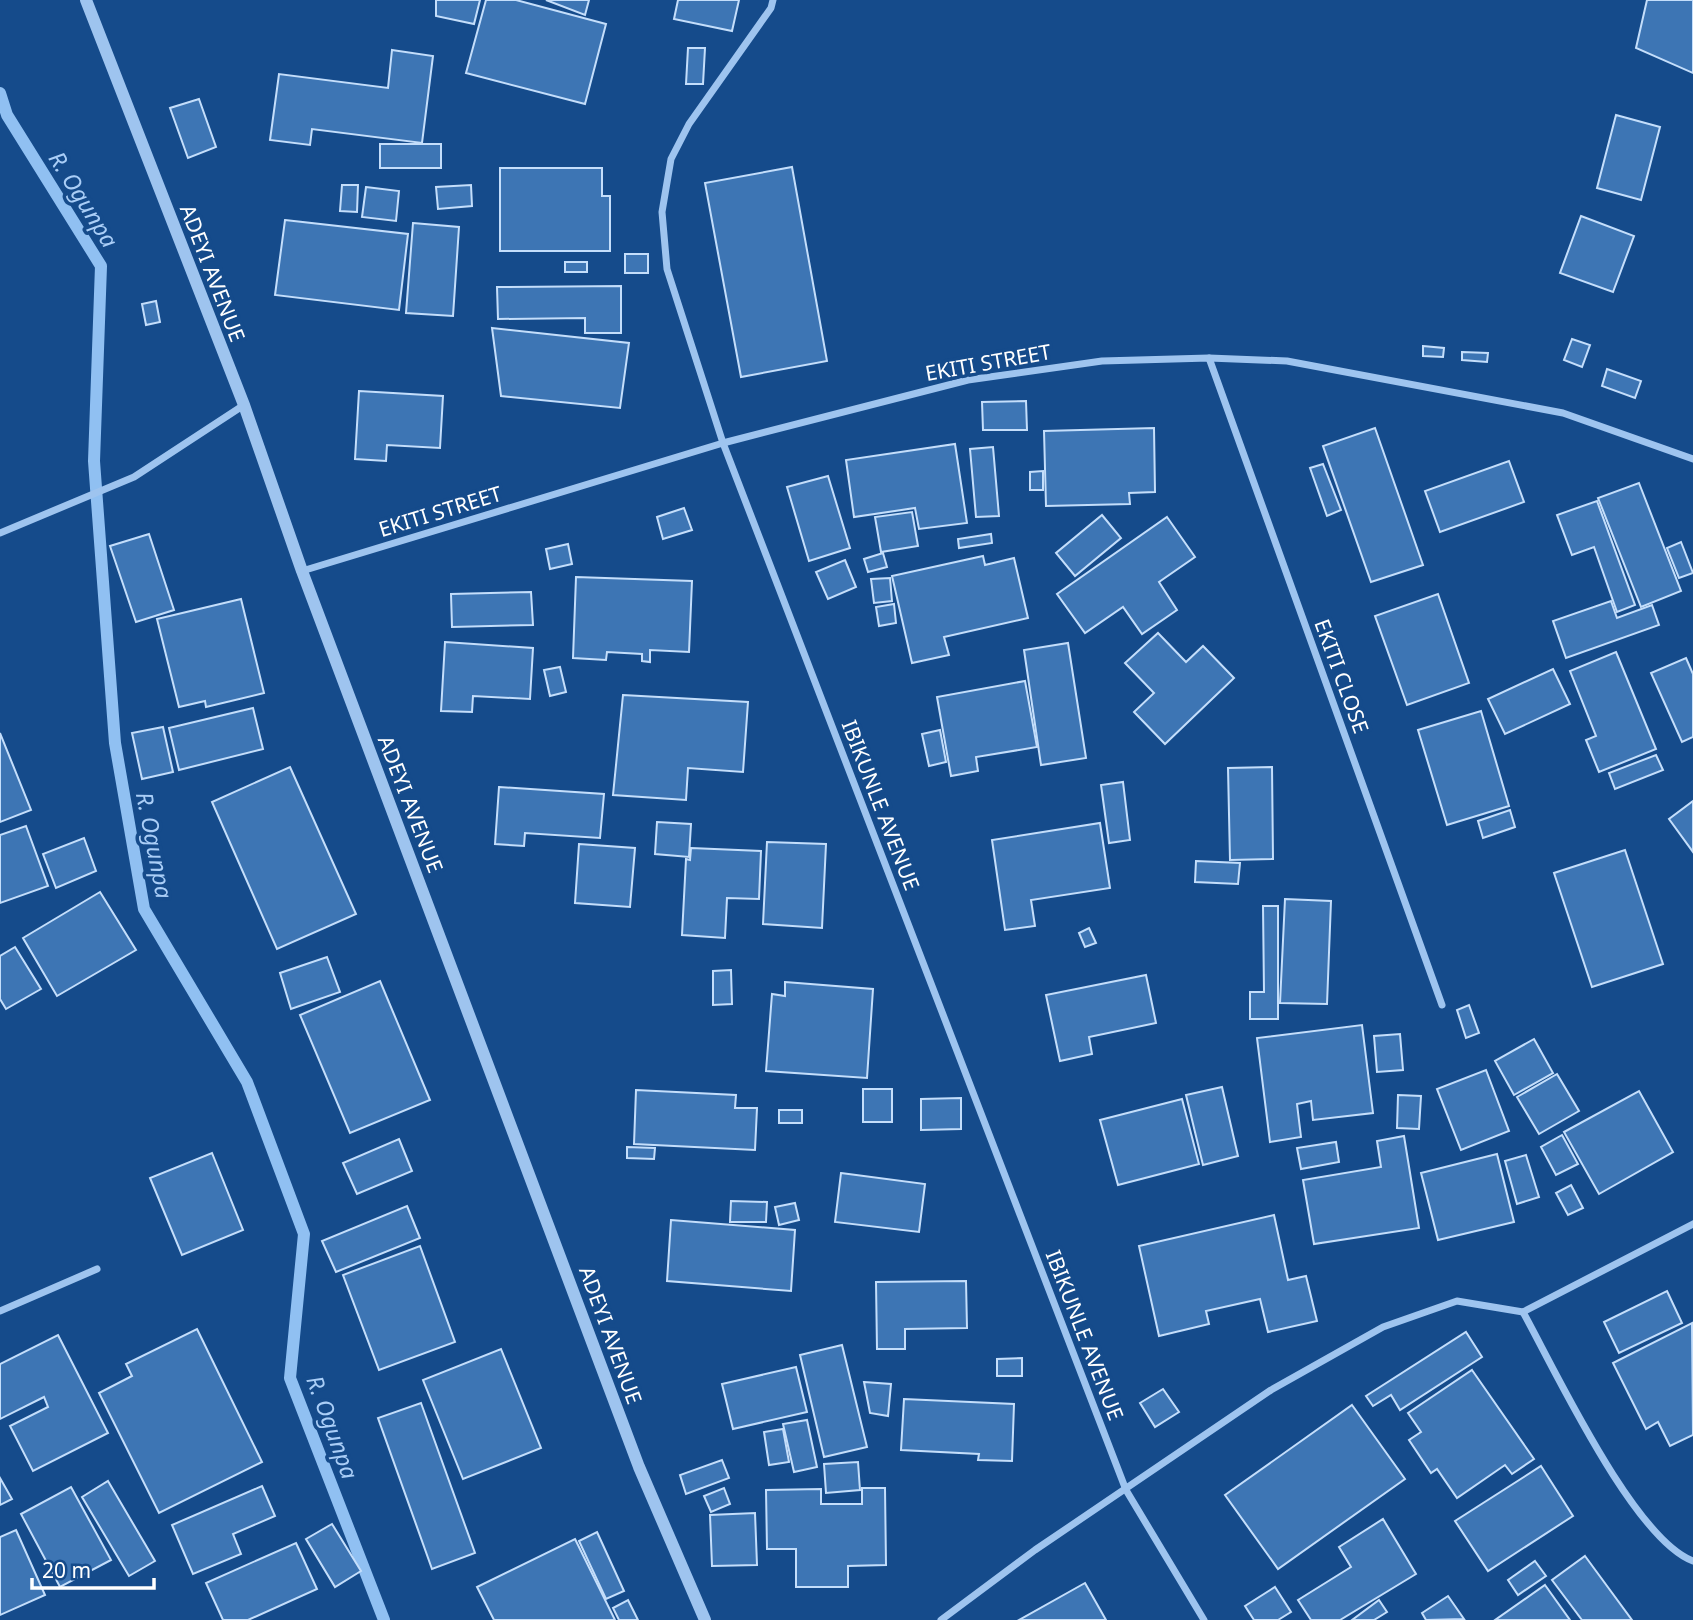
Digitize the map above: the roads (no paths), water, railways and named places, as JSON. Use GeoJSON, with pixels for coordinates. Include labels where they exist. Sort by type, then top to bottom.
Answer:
{"type":"FeatureCollection","features":[{"type":"Feature","properties":{"kind":"street","name":"ADEYI AVENUE"},"geometry":{"type":"LineString","coordinates":[[86,0],[244,405],[302,571],[639,1466],[705,1620]]}},
{"type":"Feature","properties":{"kind":"street","name":"IBIKUNLE AVENUE"},"geometry":{"type":"LineString","coordinates":[[773,0],[771,8],[689,124],[671,159],[662,212],[667,269],[723,443],[1126,1490],[1204,1620]]}},
{"type":"Feature","properties":{"kind":"street","name":"EKITI STREET"},"geometry":{"type":"LineString","coordinates":[[302,571],[723,443],[968,380],[1102,361],[1209,358],[1287,361],[1563,413],[1693,459]]}},
{"type":"Feature","properties":{"kind":"street","name":"EKITI CLOSE"},"geometry":{"type":"LineString","coordinates":[[1209,358],[1442,1005]]}},
{"type":"Feature","properties":{"kind":"street"},"geometry":{"type":"LineString","coordinates":[[0,533],[134,477],[244,405]]}},
{"type":"Feature","properties":{"kind":"street"},"geometry":{"type":"LineString","coordinates":[[942,1620],[1035,1550],[1271,1390],[1383,1327],[1457,1301],[1523,1312],[1693,1224]]}},
{"type":"Feature","properties":{"kind":"street"},"geometry":{"type":"LineString","coordinates":[[0,1311],[97,1269]]}},
{"type":"Feature","properties":{"kind":"street"},"geometry":{"type":"LineString","coordinates":[[1523,1312],[1620,1488],[1677,1555],[1693,1561]]}},
{"type":"Feature","properties":{"kind":"waterway","name":"R. Ogunpa"},"geometry":{"type":"LineString","coordinates":[[0,93],[7,115],[101,266],[94,461],[115,743],[144,909],[247,1082],[304,1234],[290,1378],[384,1620]]}}]}
